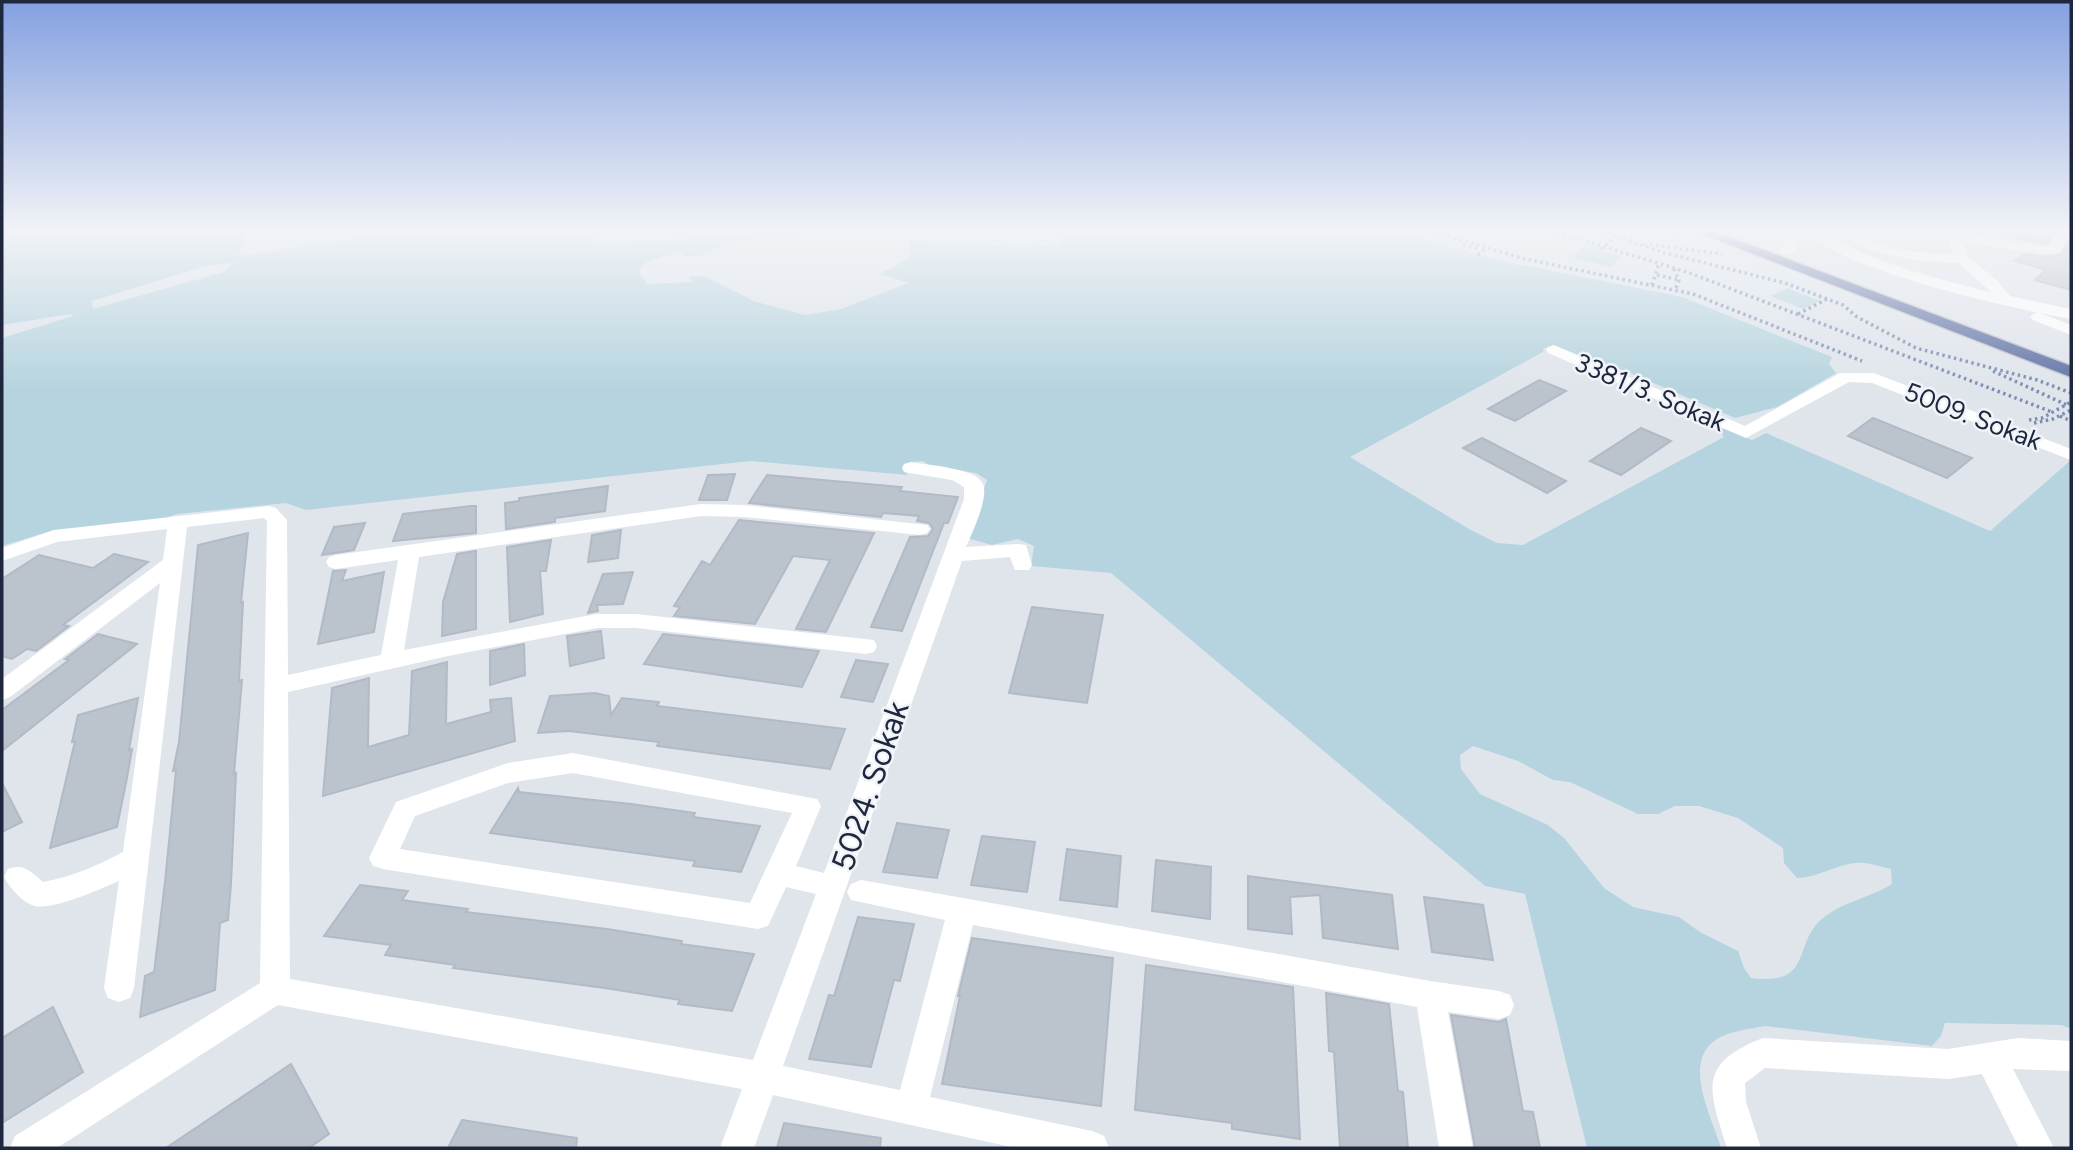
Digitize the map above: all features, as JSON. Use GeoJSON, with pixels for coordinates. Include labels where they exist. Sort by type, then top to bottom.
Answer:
{"type":"FeatureCollection","features":[{"type":"Feature","properties":{"kind":"main road"},"geometry":{"type":"LineString","coordinates":[[1837,283],[2071,372]]}},
{"type":"Feature","properties":{"kind":"main road"},"geometry":{"type":"LineString","coordinates":[[1869,283],[2071,359]]}},
{"type":"Feature","properties":{"kind":"street"},"geometry":{"type":"LineString","coordinates":[[1945,283],[2071,314]]}},
{"type":"Feature","properties":{"kind":"street"},"geometry":{"type":"LineString","coordinates":[[1992,283],[2002,299],[2071,330]]}},
{"type":"Feature","properties":{"kind":"street","name":"3381/3. Sokak"},"geometry":{"type":"LineString","coordinates":[[1554,350],[1746,433],[1846,377],[1872,370]]}},
{"type":"Feature","properties":{"kind":"street","name":"5009. Sokak"},"geometry":{"type":"LineString","coordinates":[[1872,370],[2071,455]]}},
{"type":"Feature","properties":{"kind":"street","name":"5024. Sokak"},"geometry":{"type":"LineString","coordinates":[[737,1148],[761,1077],[848,890],[952,555],[974,499],[974,484],[957,475],[911,468]]}},
{"type":"Feature","properties":{"kind":"street"},"geometry":{"type":"LineString","coordinates":[[336,562],[701,510],[744,510],[920,529]]}},
{"type":"Feature","properties":{"kind":"street"},"geometry":{"type":"LineString","coordinates":[[2,555],[54,537],[269,512],[277,520],[275,990]]}},
{"type":"Feature","properties":{"kind":"street"},"geometry":{"type":"LineString","coordinates":[[119,988],[178,523]]}},
{"type":"Feature","properties":{"kind":"street"},"geometry":{"type":"LineString","coordinates":[[952,555],[1019,550],[1022,565]]}},
{"type":"Feature","properties":{"kind":"street"},"geometry":{"type":"LineString","coordinates":[[391,661],[410,551]]}},
{"type":"Feature","properties":{"kind":"street"},"geometry":{"type":"LineString","coordinates":[[2,691],[172,563]]}},
{"type":"Feature","properties":{"kind":"street"},"geometry":{"type":"LineString","coordinates":[[276,686],[448,648],[597,621],[636,621],[866,646]]}},
{"type":"Feature","properties":{"kind":"street"},"geometry":{"type":"LineString","coordinates":[[573,763],[808,806],[779,873],[758,917],[383,858],[405,809],[522,769],[545,764],[573,763]]}},
{"type":"Feature","properties":{"kind":"street"},"geometry":{"type":"LineString","coordinates":[[18,877],[38,895],[70,890],[135,859]]}},
{"type":"Feature","properties":{"kind":"street"},"geometry":{"type":"LineString","coordinates":[[779,873],[848,890],[962,911],[1430,995],[1499,1004]]}},
{"type":"Feature","properties":{"kind":"street"},"geometry":{"type":"LineString","coordinates":[[911,1109],[962,911]]}},
{"type":"Feature","properties":{"kind":"street"},"geometry":{"type":"LineString","coordinates":[[27,1148],[275,990],[761,1077],[1092,1148]]}},
{"type":"Feature","properties":{"kind":"street"},"geometry":{"type":"LineString","coordinates":[[1430,995],[1456,1148]]}},
{"type":"Feature","properties":{"kind":"street"},"geometry":{"type":"LineString","coordinates":[[1744,1148],[1728,1091],[1731,1075],[1742,1064],[1763,1053],[1948,1064],[2018,1053],[2071,1056]]}},
{"type":"Feature","properties":{"kind":"street"},"geometry":{"type":"LineString","coordinates":[[1990,1057],[2037,1148]]}},
{"type":"Feature","properties":{"kind":"path"},"geometry":{"type":"LineString","coordinates":[[1646,283],[1713,299],[1872,370]]}},
{"type":"Feature","properties":{"kind":"path"},"geometry":{"type":"LineString","coordinates":[[1676,289],[1678,283]]}},
{"type":"Feature","properties":{"kind":"path"},"geometry":{"type":"LineString","coordinates":[[1713,283],[2071,421]]}},
{"type":"Feature","properties":{"kind":"path"},"geometry":{"type":"LineString","coordinates":[[1784,283],[1843,305],[1857,317],[1916,348],[2037,380],[2071,393]]}},
{"type":"Feature","properties":{"kind":"path"},"geometry":{"type":"LineString","coordinates":[[1676,289],[1864,362]]}},
{"type":"Feature","properties":{"kind":"path"},"geometry":{"type":"LineString","coordinates":[[1797,314],[1828,299]]}},
{"type":"Feature","properties":{"kind":"path"},"geometry":{"type":"LineString","coordinates":[[1988,368],[2070,406]]}},
{"type":"Feature","properties":{"kind":"path"},"geometry":{"type":"LineString","coordinates":[[2070,406],[2059,416],[2044,422],[2023,422],[2042,418],[2070,406]]}},
{"type":"Feature","properties":{"kind":"shaded area"},"geometry":{"type":"Polygon","coordinates":[[[2,283],[151,283],[92,301],[93,309],[186,283],[717,283],[756,302],[805,315],[841,309],[908,283],[1611,283],[1682,297],[1832,357],[1829,364],[1836,373],[1777,407],[1735,418],[1628,372],[1552,347],[1544,348],[1543,352],[1350,457],[1469,529],[1497,543],[1523,545],[1724,437],[1717,426],[1752,440],[1766,433],[1990,531],[2071,460],[2071,1029],[2062,1025],[1945,1023],[1941,1036],[1932,1046],[1765,1026],[1734,1032],[1717,1039],[1706,1049],[1701,1061],[1702,1090],[1721,1148],[1587,1148],[1525,894],[1485,886],[1111,573],[1031,566],[1034,546],[1018,539],[992,545],[967,538],[987,480],[976,473],[930,466],[923,461],[911,462],[904,471],[908,475],[750,461],[306,510],[286,503],[177,514],[157,521],[54,530],[2,546],[2,338],[73,316],[71,314],[2,325],[2,283]],[[1473,746],[1460,755],[1461,769],[1480,794],[1548,825],[1565,839],[1604,888],[1633,907],[1679,917],[1700,932],[1738,951],[1751,978],[1772,979],[1786,975],[1800,959],[1816,926],[1827,915],[1892,884],[1891,869],[1861,863],[1797,878],[1784,863],[1783,848],[1738,818],[1699,806],[1675,806],[1658,814],[1638,814],[1570,782],[1553,780],[1518,761],[1473,746]]]}},
{"type":"Feature","properties":{"kind":"shaded area"},"geometry":{"type":"Polygon","coordinates":[[[1787,288],[1820,301],[1803,309],[1771,296],[1787,288]]]}},
{"type":"Feature","properties":{"kind":"building"},"geometry":{"type":"Polygon","coordinates":[[[2045,283],[2071,283],[2071,290],[2045,283]]]}},
{"type":"Feature","properties":{"kind":"building"},"geometry":{"type":"Polygon","coordinates":[[[1539,380],[1566,391],[1515,421],[1488,409],[1539,380]]]}},
{"type":"Feature","properties":{"kind":"building"},"geometry":{"type":"Polygon","coordinates":[[[1873,418],[1972,458],[1947,478],[1848,436],[1873,418]]]}},
{"type":"Feature","properties":{"kind":"building"},"geometry":{"type":"Polygon","coordinates":[[[1641,428],[1671,441],[1621,475],[1590,461],[1641,428]]]}},
{"type":"Feature","properties":{"kind":"building"},"geometry":{"type":"Polygon","coordinates":[[[1482,438],[1566,481],[1547,493],[1463,448],[1482,438]]]}},
{"type":"Feature","properties":{"kind":"building"},"geometry":{"type":"Polygon","coordinates":[[[735,474],[727,500],[699,500],[708,475],[735,474]]]}},
{"type":"Feature","properties":{"kind":"building"},"geometry":{"type":"Polygon","coordinates":[[[767,475],[902,487],[900,491],[958,497],[948,523],[944,523],[902,631],[871,627],[910,537],[928,536],[933,529],[929,523],[917,521],[919,516],[883,513],[881,517],[749,503],[767,475]]]}},
{"type":"Feature","properties":{"kind":"building"},"geometry":{"type":"Polygon","coordinates":[[[608,486],[605,511],[506,529],[505,503],[519,501],[519,498],[608,486]]]}},
{"type":"Feature","properties":{"kind":"building"},"geometry":{"type":"Polygon","coordinates":[[[476,506],[476,533],[393,541],[403,514],[476,506]]]}},
{"type":"Feature","properties":{"kind":"building"},"geometry":{"type":"Polygon","coordinates":[[[739,520],[874,533],[826,632],[796,629],[830,560],[793,556],[755,624],[674,616],[680,607],[674,606],[702,561],[710,565],[739,520]]]}},
{"type":"Feature","properties":{"kind":"building"},"geometry":{"type":"Polygon","coordinates":[[[365,523],[354,550],[322,555],[334,527],[365,523]]]}},
{"type":"Feature","properties":{"kind":"building"},"geometry":{"type":"Polygon","coordinates":[[[621,530],[618,558],[588,562],[592,535],[621,530]]]}},
{"type":"Feature","properties":{"kind":"building"},"geometry":{"type":"Polygon","coordinates":[[[248,533],[241,603],[243,602],[239,681],[242,680],[234,774],[236,773],[231,884],[228,920],[220,923],[215,990],[140,1017],[145,976],[154,972],[198,545],[248,533]]]}},
{"type":"Feature","properties":{"kind":"building"},"geometry":{"type":"Polygon","coordinates":[[[551,540],[546,571],[540,571],[543,614],[510,622],[507,547],[551,540]]]}},
{"type":"Feature","properties":{"kind":"building"},"geometry":{"type":"Polygon","coordinates":[[[476,551],[476,629],[442,636],[443,602],[457,554],[476,551]]]}},
{"type":"Feature","properties":{"kind":"building"},"geometry":{"type":"Polygon","coordinates":[[[114,554],[148,562],[63,625],[69,626],[36,651],[27,649],[12,659],[2,656],[2,579],[39,555],[93,568],[114,554]]]}},
{"type":"Feature","properties":{"kind":"building"},"geometry":{"type":"Polygon","coordinates":[[[346,570],[342,581],[384,572],[374,632],[318,644],[333,571],[346,570]]]}},
{"type":"Feature","properties":{"kind":"building"},"geometry":{"type":"Polygon","coordinates":[[[633,572],[623,604],[597,605],[598,611],[588,613],[603,574],[633,572]]]}},
{"type":"Feature","properties":{"kind":"building"},"geometry":{"type":"Polygon","coordinates":[[[1032,607],[1103,615],[1087,703],[1009,693],[1032,607]]]}},
{"type":"Feature","properties":{"kind":"building"},"geometry":{"type":"Polygon","coordinates":[[[601,631],[604,658],[570,666],[567,636],[601,631]]]}},
{"type":"Feature","properties":{"kind":"building"},"geometry":{"type":"Polygon","coordinates":[[[98,634],[137,644],[2,751],[2,710],[69,660],[65,659],[98,634]]]}},
{"type":"Feature","properties":{"kind":"building"},"geometry":{"type":"Polygon","coordinates":[[[663,634],[819,651],[802,687],[644,664],[663,634]]]}},
{"type":"Feature","properties":{"kind":"building"},"geometry":{"type":"Polygon","coordinates":[[[524,644],[525,675],[490,685],[490,651],[524,644]]]}},
{"type":"Feature","properties":{"kind":"building"},"geometry":{"type":"Polygon","coordinates":[[[856,660],[888,664],[873,702],[841,697],[856,660]]]}},
{"type":"Feature","properties":{"kind":"building"},"geometry":{"type":"Polygon","coordinates":[[[447,662],[446,724],[491,712],[490,700],[511,698],[515,741],[323,796],[332,688],[369,678],[368,747],[409,735],[412,671],[447,662]]]}},
{"type":"Feature","properties":{"kind":"building"},"geometry":{"type":"Polygon","coordinates":[[[595,693],[609,696],[611,715],[622,698],[659,702],[657,706],[845,729],[830,769],[657,746],[659,742],[569,731],[538,733],[550,696],[595,693]]]}},
{"type":"Feature","properties":{"kind":"building"},"geometry":{"type":"Polygon","coordinates":[[[138,698],[129,750],[132,749],[117,827],[50,848],[75,741],[72,742],[78,715],[138,698]]]}},
{"type":"Feature","properties":{"kind":"building"},"geometry":{"type":"Polygon","coordinates":[[[2,783],[22,822],[2,832],[2,783]]]}},
{"type":"Feature","properties":{"kind":"building"},"geometry":{"type":"Polygon","coordinates":[[[518,788],[519,792],[695,813],[693,817],[760,826],[741,872],[693,866],[695,861],[490,833],[518,788]]]}},
{"type":"Feature","properties":{"kind":"building"},"geometry":{"type":"Polygon","coordinates":[[[897,823],[949,830],[937,878],[883,872],[897,823]]]}},
{"type":"Feature","properties":{"kind":"building"},"geometry":{"type":"Polygon","coordinates":[[[982,836],[1035,842],[1027,892],[971,885],[982,836]]]}},
{"type":"Feature","properties":{"kind":"building"},"geometry":{"type":"Polygon","coordinates":[[[1067,849],[1121,856],[1117,907],[1060,900],[1067,849]]]}},
{"type":"Feature","properties":{"kind":"building"},"geometry":{"type":"Polygon","coordinates":[[[1156,860],[1211,867],[1210,919],[1152,911],[1156,860]]]}},
{"type":"Feature","properties":{"kind":"building"},"geometry":{"type":"Polygon","coordinates":[[[1248,876],[1392,895],[1398,949],[1323,938],[1320,895],[1290,897],[1292,934],[1248,929],[1248,876]]]}},
{"type":"Feature","properties":{"kind":"building"},"geometry":{"type":"Polygon","coordinates":[[[360,885],[408,891],[402,900],[468,909],[466,912],[607,929],[682,941],[681,944],[754,954],[732,1011],[678,1004],[680,1000],[605,988],[453,968],[455,965],[385,955],[391,945],[324,936],[360,885]]]}},
{"type":"Feature","properties":{"kind":"building"},"geometry":{"type":"Polygon","coordinates":[[[1424,897],[1483,905],[1493,960],[1432,952],[1424,897]]]}},
{"type":"Feature","properties":{"kind":"building"},"geometry":{"type":"Polygon","coordinates":[[[858,917],[914,924],[900,981],[894,980],[871,1067],[809,1059],[829,995],[834,996],[858,917]]]}},
{"type":"Feature","properties":{"kind":"building"},"geometry":{"type":"Polygon","coordinates":[[[972,938],[1113,958],[1101,1106],[942,1084],[972,938]]]}},
{"type":"Feature","properties":{"kind":"building"},"geometry":{"type":"Polygon","coordinates":[[[1146,965],[1293,987],[1300,1139],[1232,1129],[1232,1123],[1135,1110],[1146,965]]]}},
{"type":"Feature","properties":{"kind":"building"},"geometry":{"type":"Polygon","coordinates":[[[1326,993],[1389,1004],[1398,1091],[1403,1092],[1408,1148],[1340,1148],[1334,1052],[1329,1051],[1326,993]]]}},
{"type":"Feature","properties":{"kind":"building"},"geometry":{"type":"Polygon","coordinates":[[[53,1007],[83,1072],[2,1123],[2,1038],[53,1007]]]}},
{"type":"Feature","properties":{"kind":"building"},"geometry":{"type":"Polygon","coordinates":[[[1451,1015],[1499,1022],[1506,1019],[1523,1111],[1533,1112],[1540,1148],[1475,1148],[1451,1015]]]}},
{"type":"Feature","properties":{"kind":"building"},"geometry":{"type":"Polygon","coordinates":[[[291,1064],[329,1134],[309,1148],[166,1148],[291,1064]]]}},
{"type":"Feature","properties":{"kind":"building"},"geometry":{"type":"Polygon","coordinates":[[[462,1120],[577,1138],[576,1148],[448,1148],[462,1120]]]}},
{"type":"Feature","properties":{"kind":"building"},"geometry":{"type":"Polygon","coordinates":[[[784,1123],[881,1138],[880,1148],[777,1148],[784,1123]]]}}]}
